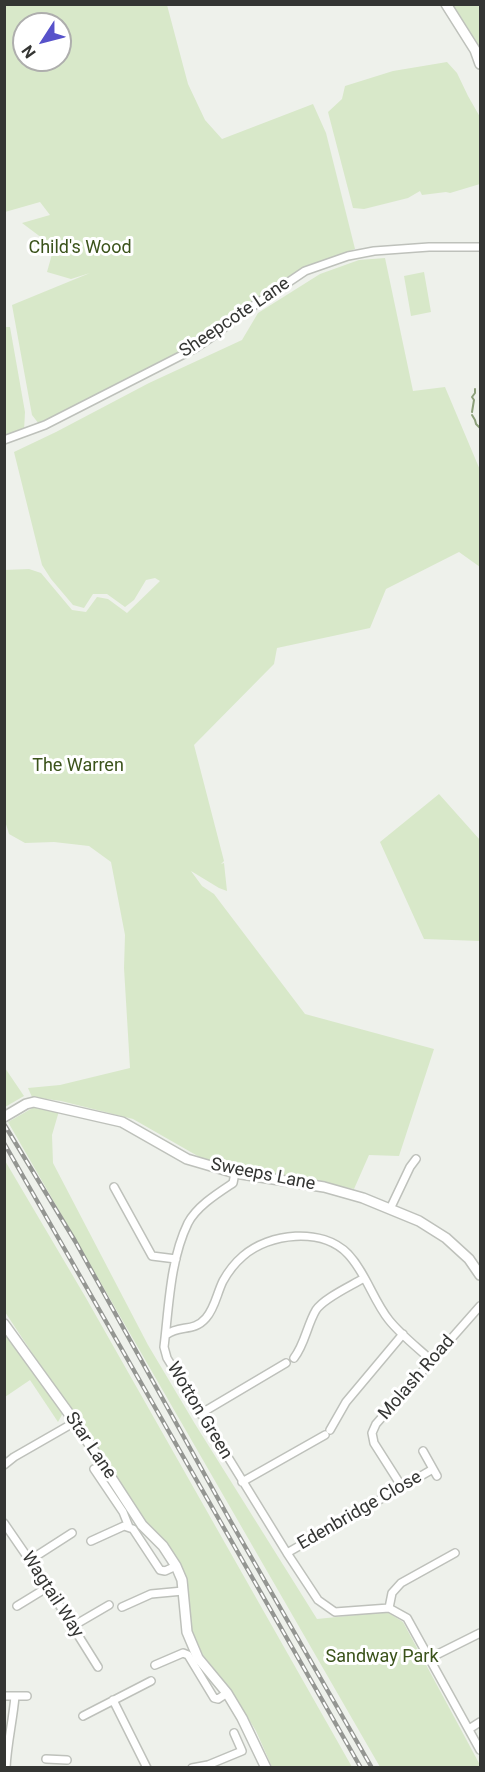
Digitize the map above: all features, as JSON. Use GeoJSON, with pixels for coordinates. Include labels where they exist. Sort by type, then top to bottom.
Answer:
{"type":"FeatureCollection","features":[{"type":"Feature","properties":{"kind":"street"},"geometry":{"type":"LineString","coordinates":[[446,4],[475,50],[480,64]]}},
{"type":"Feature","properties":{"kind":"street","name":"Sheepcote Lane"},"geometry":{"type":"LineString","coordinates":[[4,440],[45,425],[194,349],[305,272],[348,256],[374,251],[429,247],[480,248]]}},
{"type":"Feature","properties":{"kind":"street","name":"Sweeps Lane"},"geometry":{"type":"LineString","coordinates":[[4,1117],[34,1102],[122,1122],[187,1160],[235,1173],[324,1186],[363,1198],[418,1221],[446,1238],[470,1259],[480,1275]]}},
{"type":"Feature","properties":{"kind":"street"},"geometry":{"type":"LineString","coordinates":[[390,1209],[410,1167],[417,1159]]}},
{"type":"Feature","properties":{"kind":"street","name":"Wotton Green"},"geometry":{"type":"LineString","coordinates":[[235,1173],[233,1183],[210,1197],[189,1221],[176,1259],[164,1347],[167,1358],[242,1482],[318,1600],[335,1612],[389,1608]]}},
{"type":"Feature","properties":{"kind":"street"},"geometry":{"type":"LineString","coordinates":[[114,1186],[152,1256],[176,1259]]}},
{"type":"Feature","properties":{"kind":"street"},"geometry":{"type":"LineString","coordinates":[[166,1335],[172,1330],[198,1326],[208,1317],[224,1280],[242,1257],[252,1249],[270,1240],[288,1236],[304,1236],[326,1241],[348,1254],[388,1320],[432,1361]]}},
{"type":"Feature","properties":{"kind":"street"},"geometry":{"type":"LineString","coordinates":[[294,1358],[321,1304],[364,1278]]}},
{"type":"Feature","properties":{"kind":"street","name":"Molash Road"},"geometry":{"type":"LineString","coordinates":[[402,1487],[374,1443],[372,1433],[376,1424],[480,1306]]}},
{"type":"Feature","properties":{"kind":"street","name":"Star Lane"},"geometry":{"type":"LineString","coordinates":[[4,1324],[75,1422],[142,1525],[163,1546],[176,1566],[182,1580],[187,1632],[198,1658],[227,1693],[267,1767]]}},
{"type":"Feature","properties":{"kind":"street"},"geometry":{"type":"LineString","coordinates":[[242,1482],[328,1432],[346,1402],[403,1334]]}},
{"type":"Feature","properties":{"kind":"street"},"geometry":{"type":"LineString","coordinates":[[200,1414],[286,1363]]}},
{"type":"Feature","properties":{"kind":"street"},"geometry":{"type":"LineString","coordinates":[[4,1465],[75,1422]]}},
{"type":"Feature","properties":{"kind":"street","name":"Edenbridge Close"},"geometry":{"type":"LineString","coordinates":[[423,1452],[437,1476]]}},
{"type":"Feature","properties":{"kind":"street","name":"Star Lane"},"geometry":{"type":"LineString","coordinates":[[94,1469],[123,1512],[129,1527],[133,1529],[160,1570],[165,1571],[176,1566]]}},
{"type":"Feature","properties":{"kind":"street","name":"Edenbridge Close"},"geometry":{"type":"LineString","coordinates":[[287,1553],[433,1469]]}},
{"type":"Feature","properties":{"kind":"street","name":"Wagtail Way"},"geometry":{"type":"LineString","coordinates":[[4,1523],[48,1587],[98,1667]]}},
{"type":"Feature","properties":{"kind":"street"},"geometry":{"type":"LineString","coordinates":[[91,1541],[124,1526],[129,1527]]}},
{"type":"Feature","properties":{"kind":"street"},"geometry":{"type":"LineString","coordinates":[[30,1560],[72,1533]]}},
{"type":"Feature","properties":{"kind":"street"},"geometry":{"type":"LineString","coordinates":[[455,1553],[401,1584],[392,1593],[389,1608],[407,1618],[480,1750]]}},
{"type":"Feature","properties":{"kind":"street"},"geometry":{"type":"LineString","coordinates":[[17,1606],[48,1587]]}},
{"type":"Feature","properties":{"kind":"street"},"geometry":{"type":"LineString","coordinates":[[122,1607],[152,1594],[183,1592]]}},
{"type":"Feature","properties":{"kind":"street"},"geometry":{"type":"LineString","coordinates":[[73,1626],[109,1605]]}},
{"type":"Feature","properties":{"kind":"street"},"geometry":{"type":"LineString","coordinates":[[430,1658],[480,1633]]}},
{"type":"Feature","properties":{"kind":"street"},"geometry":{"type":"LineString","coordinates":[[155,1665],[183,1653],[188,1655],[214,1698],[218,1699],[227,1693]]}},
{"type":"Feature","properties":{"kind":"street"},"geometry":{"type":"LineString","coordinates":[[83,1716],[151,1681]]}},
{"type":"Feature","properties":{"kind":"street"},"geometry":{"type":"LineString","coordinates":[[4,1696],[27,1696]]}},
{"type":"Feature","properties":{"kind":"street"},"geometry":{"type":"LineString","coordinates":[[6,1767],[15,1696]]}},
{"type":"Feature","properties":{"kind":"street"},"geometry":{"type":"LineString","coordinates":[[113,1700],[147,1767]]}},
{"type":"Feature","properties":{"kind":"street"},"geometry":{"type":"LineString","coordinates":[[469,1729],[480,1722]]}},
{"type":"Feature","properties":{"kind":"street"},"geometry":{"type":"LineString","coordinates":[[192,1767],[208,1765],[242,1751],[234,1733]]}},
{"type":"Feature","properties":{"kind":"street"},"geometry":{"type":"LineString","coordinates":[[46,1759],[56,1764],[67,1760]]}},
{"type":"Feature","properties":{"kind":"green space","name":"Child's Wood"},"geometry":{"type":"Polygon","coordinates":[[[5,5],[167,5],[188,84],[205,120],[222,139],[313,104],[326,133],[355,249],[297,271],[204,339],[39,424],[32,415],[12,305],[90,273],[71,279],[47,272],[54,247],[22,223],[50,215],[40,202],[5,212],[5,5]]]}},
{"type":"Feature","properties":{"kind":"green space"},"geometry":{"type":"Polygon","coordinates":[[[452,5],[480,5],[480,50],[452,5]]]}},
{"type":"Feature","properties":{"kind":"green space"},"geometry":{"type":"Polygon","coordinates":[[[447,62],[457,73],[480,117],[480,184],[450,193],[422,195],[420,191],[408,198],[364,209],[353,208],[328,112],[342,99],[345,86],[393,71],[447,62]]]}},
{"type":"Feature","properties":{"kind":"green space","name":"The Warren"},"geometry":{"type":"Polygon","coordinates":[[[385,258],[413,391],[445,387],[480,470],[480,567],[459,552],[386,589],[370,628],[277,648],[274,664],[194,745],[224,861],[221,864],[224,863],[227,891],[191,871],[202,886],[214,894],[305,1014],[434,1049],[399,1156],[369,1155],[354,1189],[203,1159],[133,1119],[61,1101],[32,1097],[28,1088],[60,1085],[130,1068],[124,968],[125,935],[111,862],[89,846],[54,842],[25,843],[9,834],[5,821],[4,570],[29,569],[41,573],[72,610],[86,612],[97,597],[108,599],[127,613],[160,581],[155,578],[146,580],[134,600],[125,607],[107,594],[93,594],[84,608],[73,605],[42,565],[14,452],[149,383],[242,340],[258,313],[320,274],[359,260],[385,258]]]}},
{"type":"Feature","properties":{"kind":"green space"},"geometry":{"type":"Polygon","coordinates":[[[424,272],[431,312],[411,316],[404,276],[424,272]]]}},
{"type":"Feature","properties":{"kind":"green space"},"geometry":{"type":"Polygon","coordinates":[[[5,327],[10,327],[25,412],[24,431],[5,437],[5,327]]]}},
{"type":"Feature","properties":{"kind":"green space"},"geometry":{"type":"Polygon","coordinates":[[[439,794],[480,840],[480,941],[424,939],[380,842],[439,794]]]}},
{"type":"Feature","properties":{"kind":"green space"},"geometry":{"type":"Polygon","coordinates":[[[5,1068],[24,1096],[4,1107],[5,1068]]]}},
{"type":"Feature","properties":{"kind":"green space","name":"Sandway Park"},"geometry":{"type":"Polygon","coordinates":[[[36,1106],[59,1111],[52,1135],[53,1163],[148,1345],[317,1619],[387,1612],[403,1622],[480,1767],[380,1767],[8,1122],[36,1106]]]}},
{"type":"Feature","properties":{"kind":"green space"},"geometry":{"type":"Polygon","coordinates":[[[4,1159],[86,1298],[352,1767],[272,1767],[256,1731],[231,1690],[203,1655],[190,1627],[187,1587],[5,1312],[4,1159]]]}},
{"type":"Feature","properties":{"kind":"green space"},"geometry":{"type":"Polygon","coordinates":[[[4,1331],[63,1413],[58,1422],[30,1380],[5,1397],[4,1331]]]}},
{"type":"Feature","properties":{"kind":"waterway"},"geometry":{"type":"LineString","coordinates":[[472,412],[474,400],[472,397],[475,389]]}},
{"type":"Feature","properties":{"kind":"waterway"},"geometry":{"type":"LineString","coordinates":[[472,415],[480,428]]}},
{"type":"Feature","properties":{"kind":"railway"},"geometry":{"type":"LineString","coordinates":[[4,1124],[75,1241],[231,1522],[372,1768]]}},
{"type":"Feature","properties":{"kind":"railway"},"geometry":{"type":"LineString","coordinates":[[4,1143],[361,1768]]}}]}
